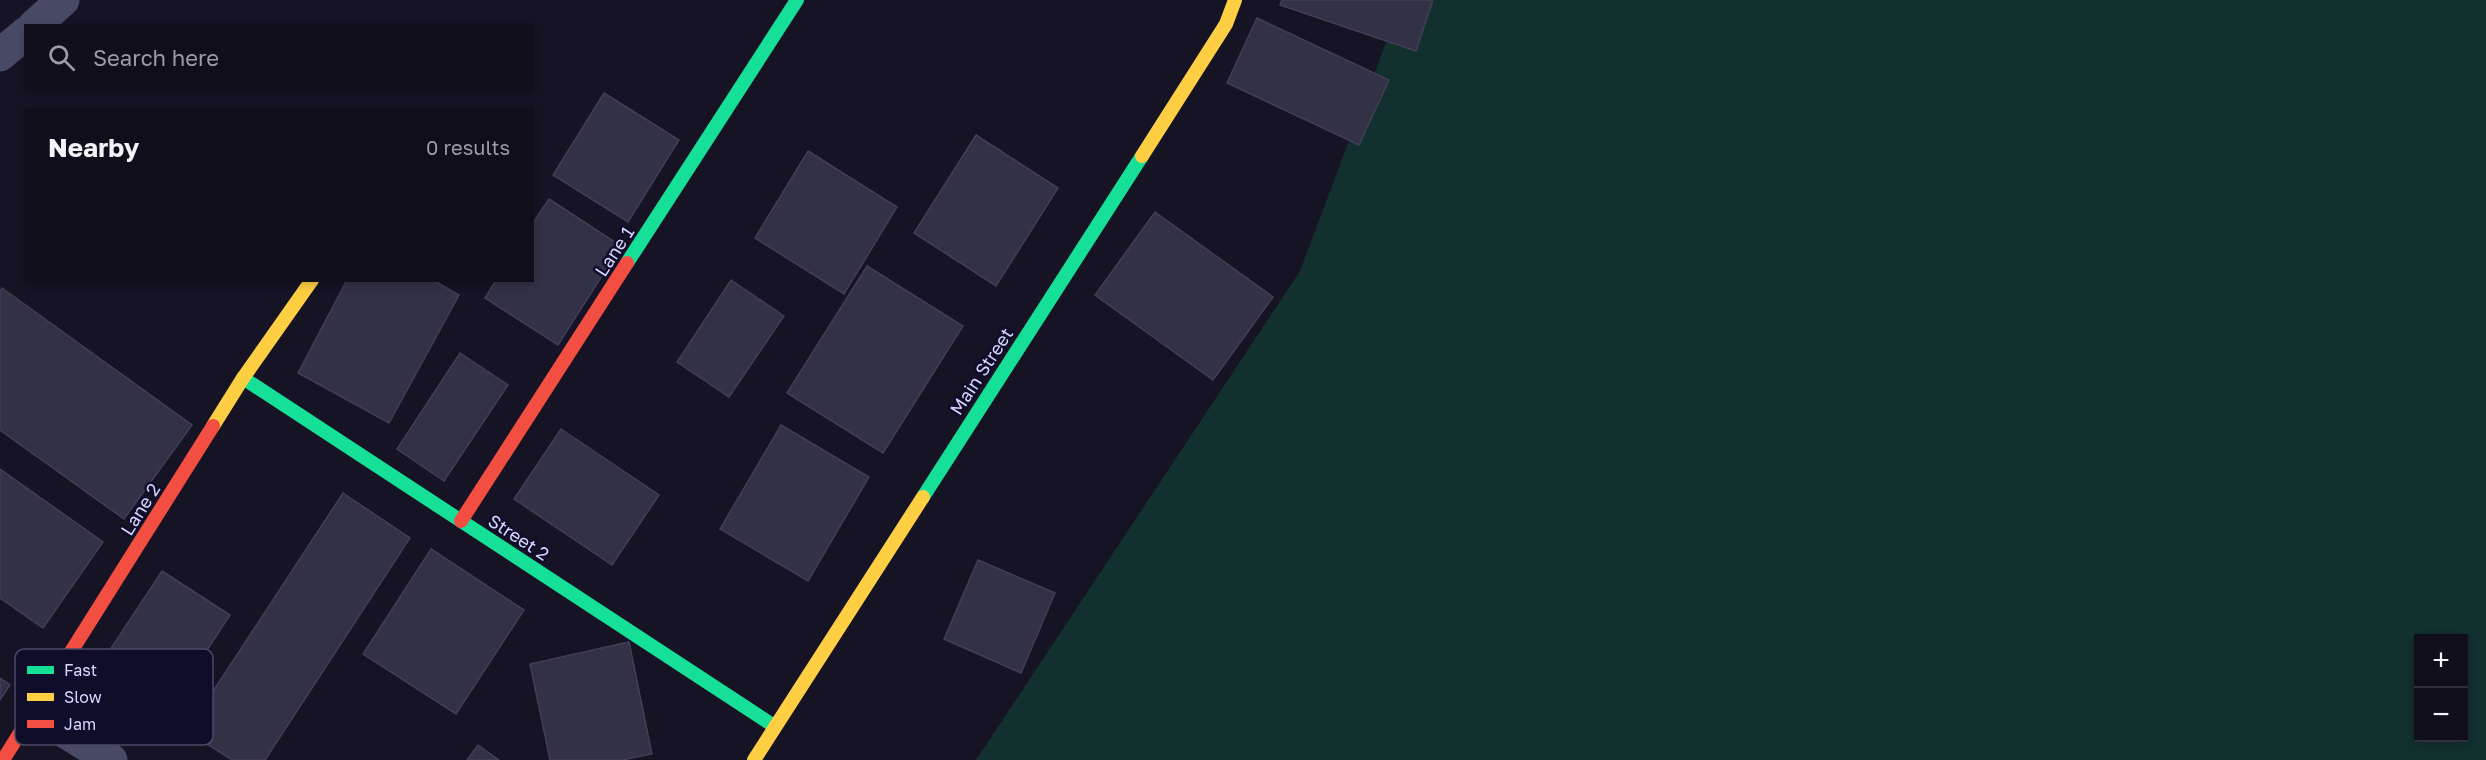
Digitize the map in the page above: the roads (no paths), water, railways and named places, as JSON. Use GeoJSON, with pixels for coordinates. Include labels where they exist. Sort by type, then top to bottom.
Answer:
{"type":"FeatureCollection","features":[{"type":"Feature","properties":{"kind":"street"},"geometry":{"type":"LineString","coordinates":[[36,24],[63,0]]}},
{"type":"Feature","properties":{"kind":"street","name":"Lane 1"},"geometry":{"type":"LineString","coordinates":[[462,521],[797,0]]}},
{"type":"Feature","properties":{"kind":"street","name":"Main Street"},"geometry":{"type":"LineString","coordinates":[[754,760],[1226,24],[1235,0]]}},
{"type":"Feature","properties":{"kind":"street"},"geometry":{"type":"LineString","coordinates":[[0,55],[24,35]]}},
{"type":"Feature","properties":{"kind":"street","name":"Lane 2"},"geometry":{"type":"LineString","coordinates":[[72,649],[243,378],[311,282]]}},
{"type":"Feature","properties":{"kind":"street","name":"Street 2"},"geometry":{"type":"LineString","coordinates":[[243,378],[774,726]]}},
{"type":"Feature","properties":{"kind":"street","name":"Lane 2"},"geometry":{"type":"LineString","coordinates":[[3,760],[15,740]]}},
{"type":"Feature","properties":{"kind":"street"},"geometry":{"type":"LineString","coordinates":[[87,745],[111,760]]}}]}
